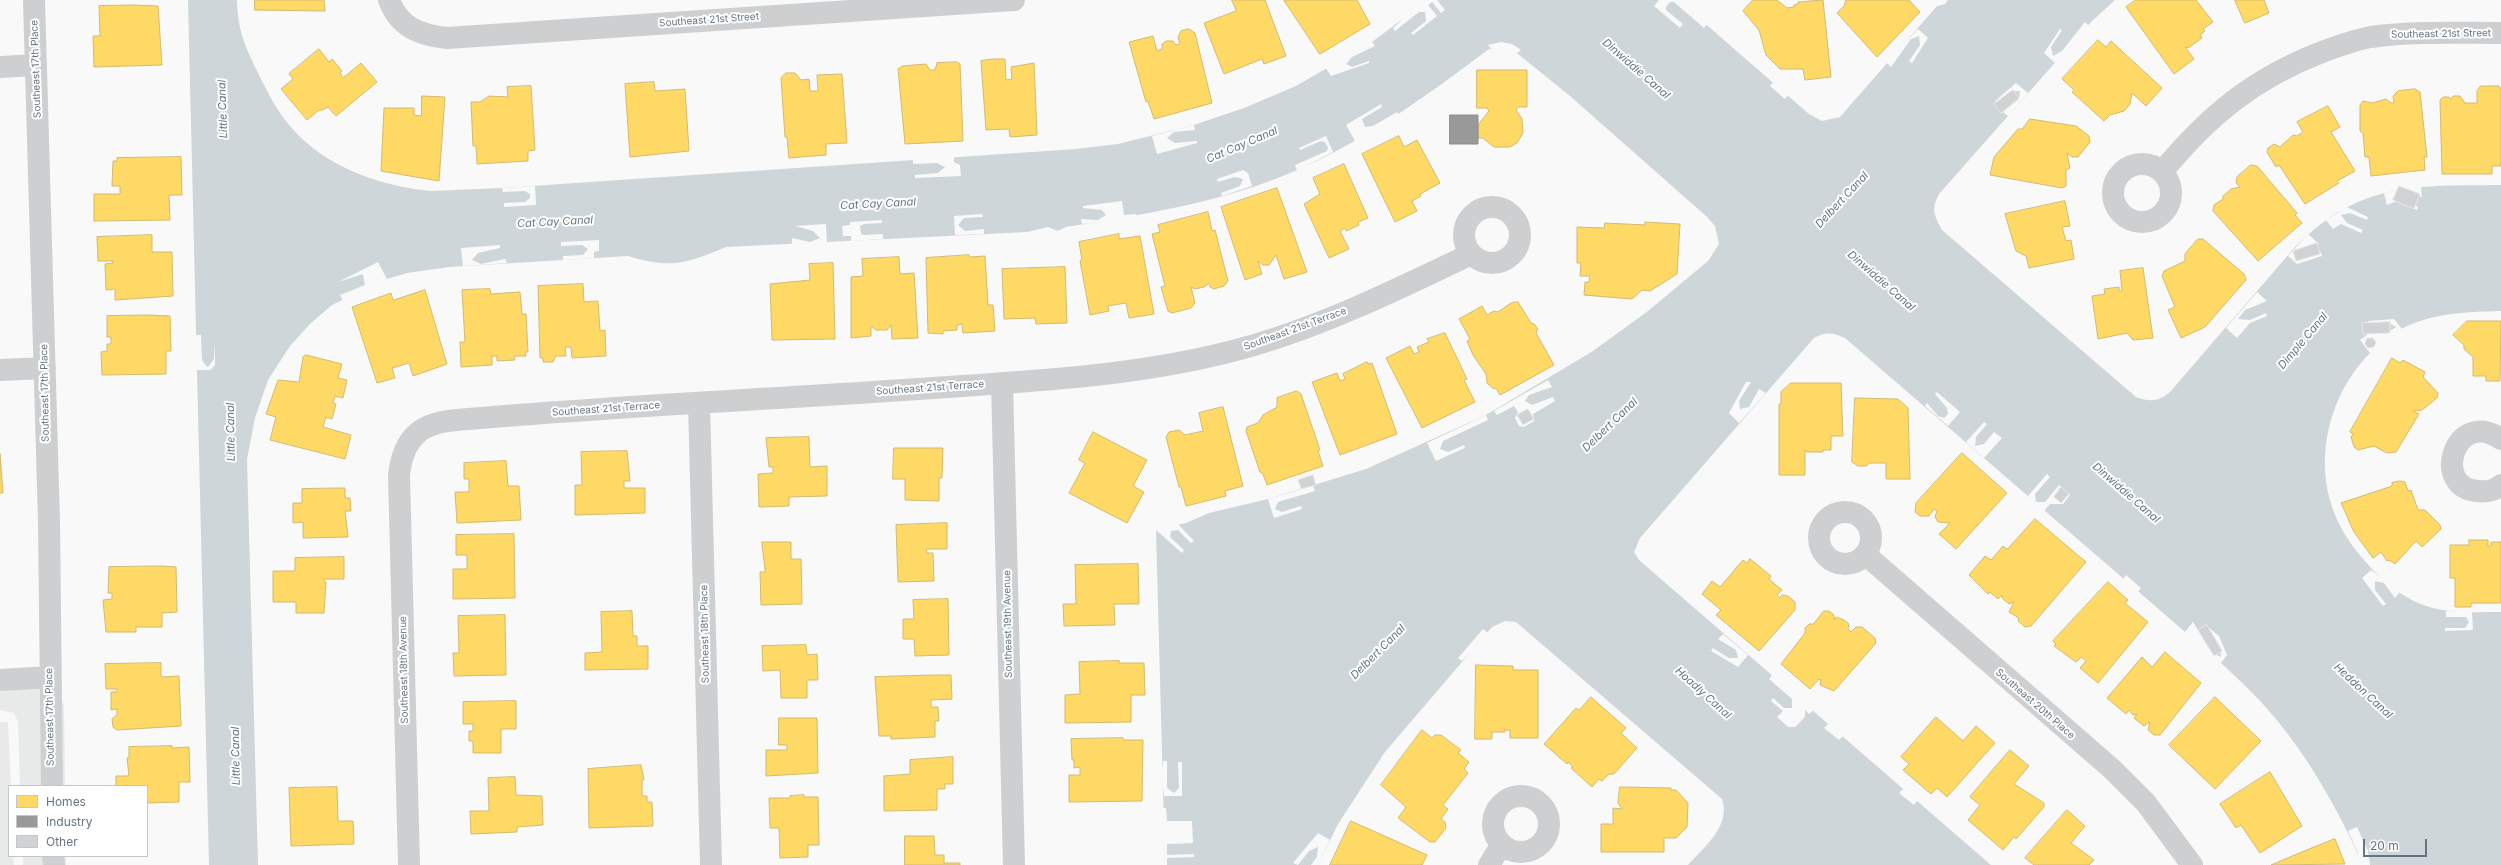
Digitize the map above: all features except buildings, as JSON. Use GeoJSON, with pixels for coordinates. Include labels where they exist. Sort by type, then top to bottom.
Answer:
{"type":"FeatureCollection","features":[{"type":"Feature","properties":{"kind":"street","name":"Southeast 17th Place"},"geometry":{"type":"LineString","coordinates":[[34,0],[45,368],[52,785]]}},
{"type":"Feature","properties":{"kind":"street","name":"Southeast 21st Street"},"geometry":{"type":"LineString","coordinates":[[388,0],[397,17],[405,25],[428,36],[465,38],[1014,0]]}},
{"type":"Feature","properties":{"kind":"street","name":"Southeast 21st Street"},"geometry":{"type":"LineString","coordinates":[[2162,172],[2182,147],[2235,98],[2265,78],[2306,58],[2351,42],[2377,36],[2415,33],[2501,33]]}},
{"type":"Feature","properties":{"kind":"street"},"geometry":{"type":"LineString","coordinates":[[0,67],[36,65]]}},
{"type":"Feature","properties":{"kind":"street","name":"Southeast 21st Terrace"},"geometry":{"type":"LineString","coordinates":[[399,475],[403,453],[408,443],[416,432],[436,422],[1002,383],[1150,368],[1249,347],[1332,318],[1471,254]]}},
{"type":"Feature","properties":{"kind":"street"},"geometry":{"type":"LineString","coordinates":[[0,370],[45,368]]}},
{"type":"Feature","properties":{"kind":"street","name":"Southeast 19th Avenue"},"geometry":{"type":"LineString","coordinates":[[1002,383],[1014,865]]}},
{"type":"Feature","properties":{"kind":"street","name":"Southeast 18th Place"},"geometry":{"type":"LineString","coordinates":[[699,403],[711,865]]}},
{"type":"Feature","properties":{"kind":"street"},"geometry":{"type":"LineString","coordinates":[[2501,439],[2483,432],[2470,434],[2460,440],[2455,448],[2451,466],[2459,483],[2472,491],[2486,492],[2501,485]]}},
{"type":"Feature","properties":{"kind":"street","name":"Southeast 18th Avenue"},"geometry":{"type":"LineString","coordinates":[[399,475],[410,865]]}},
{"type":"Feature","properties":{"kind":"street","name":"Southeast 20th Place"},"geometry":{"type":"LineString","coordinates":[[1866,555],[2112,769],[2146,803],[2192,865]]}},
{"type":"Feature","properties":{"kind":"street"},"geometry":{"type":"LineString","coordinates":[[0,680],[49,677]]}},
{"type":"Feature","properties":{"kind":"street"},"geometry":{"type":"LineString","coordinates":[[1489,865],[1502,844]]}},
{"type":"Feature","properties":{"kind":"shaded area"},"geometry":{"type":"Polygon","coordinates":[[[50,683],[64,705],[65,785],[20,785],[18,722],[14,713],[0,710],[0,685],[50,683]]]}},
{"type":"Feature","properties":{"kind":"shaded area"},"geometry":{"type":"Polygon","coordinates":[[[0,722],[8,722],[11,785],[8,785],[8,857],[13,857],[14,865],[0,865],[0,722]]]}},
{"type":"Feature","properties":{"kind":"shaded area"},"geometry":{"type":"Polygon","coordinates":[[[23,857],[66,857],[66,865],[23,865],[23,857]]]}},
{"type":"Feature","properties":{"kind":"water"},"geometry":{"type":"Polygon","coordinates":[[[188,0],[237,0],[239,21],[243,39],[269,95],[290,126],[319,153],[354,172],[373,179],[431,191],[502,188],[1076,149],[1118,144],[1194,125],[1244,108],[1296,86],[1372,42],[1428,0],[1678,0],[1809,114],[1822,121],[1840,117],[1937,6],[1945,4],[1948,0],[2115,0],[2091,22],[1939,194],[1934,212],[1942,230],[2136,397],[2146,400],[2154,400],[2162,398],[2170,392],[2295,247],[2319,225],[2343,210],[2367,199],[2390,192],[2415,188],[2501,185],[2501,311],[2456,313],[2427,319],[2399,330],[2386,339],[2369,354],[2355,371],[2343,390],[2334,411],[2328,433],[2325,455],[2326,478],[2330,500],[2339,525],[2358,553],[2384,581],[2417,603],[2435,609],[2464,612],[2501,612],[2501,865],[2363,865],[2353,843],[2319,780],[2278,721],[2252,693],[2221,663],[1845,338],[1837,335],[1822,334],[1814,338],[1640,538],[1634,552],[1639,560],[1991,865],[1688,865],[1709,843],[1720,827],[1724,809],[1722,799],[1516,622],[1505,621],[1492,627],[1385,752],[1338,824],[1318,865],[1165,865],[1156,530],[1186,523],[1209,513],[1268,499],[1366,469],[1486,415],[1593,351],[1648,311],[1708,261],[1719,244],[1715,226],[1706,216],[1570,96],[1518,54],[1489,49],[1390,119],[1311,164],[1257,186],[1176,208],[1066,227],[1058,231],[1048,227],[1027,232],[726,247],[688,261],[678,263],[656,262],[628,256],[449,267],[407,273],[387,279],[332,305],[310,324],[290,346],[268,380],[255,418],[247,459],[258,865],[209,865],[188,0]]]}},
{"type":"Feature","properties":{"kind":"pier"},"geometry":{"type":"Polygon","coordinates":[[[1428,0],[1437,0],[1445,10],[1441,13],[1432,2],[1428,5],[1437,16],[1413,35],[1411,33],[1426,21],[1425,12],[1419,12],[1395,31],[1393,28],[1401,21],[1400,19],[1428,0]]]}},
{"type":"Feature","properties":{"kind":"pier"},"geometry":{"type":"Polygon","coordinates":[[[1659,0],[1678,0],[1708,23],[1704,28],[1674,2],[1670,2],[1666,7],[1666,10],[1683,24],[1680,28],[1654,6],[1659,0]]]}},
{"type":"Feature","properties":{"kind":"pier"},"geometry":{"type":"Polygon","coordinates":[[[2085,22],[2089,26],[2055,63],[2044,53],[2060,29],[2062,30],[2051,47],[2053,56],[2062,51],[2085,22]]]}},
{"type":"Feature","properties":{"kind":"pier"},"geometry":{"type":"Polygon","coordinates":[[[1918,29],[1928,38],[1912,63],[1909,61],[1920,45],[1919,36],[1911,39],[1891,67],[1886,62],[1918,29]]]}},
{"type":"Feature","properties":{"kind":"pier"},"geometry":{"type":"Polygon","coordinates":[[[1372,42],[1375,46],[1352,57],[1346,64],[1352,67],[1369,61],[1369,63],[1331,76],[1325,67],[1372,42]]]}},
{"type":"Feature","properties":{"kind":"pier"},"geometry":{"type":"Polygon","coordinates":[[[1501,42],[1512,44],[1521,50],[1515,55],[1493,51],[1488,45],[1501,42]]]}},
{"type":"Feature","properties":{"kind":"pier"},"geometry":{"type":"Polygon","coordinates":[[[1774,81],[1789,94],[1785,99],[1770,86],[1774,81]]]}},
{"type":"Feature","properties":{"kind":"pier"},"geometry":{"type":"Polygon","coordinates":[[[2016,83],[2028,93],[2008,116],[2003,112],[2019,99],[2020,91],[2011,91],[1997,103],[1995,101],[2016,83]]]}},
{"type":"Feature","properties":{"kind":"pier"},"geometry":{"type":"Polygon","coordinates":[[[1381,104],[1382,107],[1362,119],[1365,127],[1373,126],[1397,112],[1399,115],[1355,141],[1346,125],[1381,104]]]}},
{"type":"Feature","properties":{"kind":"pier"},"geometry":{"type":"Polygon","coordinates":[[[1194,125],[1195,130],[1174,132],[1167,138],[1175,143],[1197,141],[1197,143],[1157,154],[1152,136],[1194,125]]]}},
{"type":"Feature","properties":{"kind":"pier"},"geometry":{"type":"Polygon","coordinates":[[[1326,136],[1333,152],[1297,171],[1295,165],[1327,151],[1328,148],[1325,142],[1321,141],[1300,150],[1299,148],[1326,136]]]}},
{"type":"Feature","properties":{"kind":"pier"},"geometry":{"type":"Polygon","coordinates":[[[954,155],[954,162],[960,165],[961,176],[915,178],[915,175],[938,173],[945,167],[937,163],[913,164],[913,160],[954,155]]]}},
{"type":"Feature","properties":{"kind":"pier"},"geometry":{"type":"Polygon","coordinates":[[[1243,170],[1248,173],[1252,186],[1222,196],[1221,193],[1240,186],[1243,179],[1235,177],[1218,182],[1217,179],[1243,170]]]}},
{"type":"Feature","properties":{"kind":"pier"},"geometry":{"type":"Polygon","coordinates":[[[535,186],[536,205],[504,207],[504,203],[525,202],[530,198],[530,194],[525,191],[503,192],[502,188],[535,186]]]}},
{"type":"Feature","properties":{"kind":"pier"},"geometry":{"type":"Polygon","coordinates":[[[2421,186],[2422,197],[2407,191],[2403,200],[2418,207],[2417,210],[2397,201],[2387,205],[2384,193],[2421,186]]]}},
{"type":"Feature","properties":{"kind":"pier"},"geometry":{"type":"Polygon","coordinates":[[[1122,201],[1124,215],[1136,214],[1137,217],[1082,224],[1081,219],[1098,220],[1106,215],[1102,210],[1083,208],[1083,206],[1122,201]]]}},
{"type":"Feature","properties":{"kind":"pier"},"geometry":{"type":"Polygon","coordinates":[[[2347,207],[2368,217],[2367,220],[2350,213],[2341,215],[2347,223],[2363,230],[2361,233],[2341,224],[2333,229],[2326,220],[2347,207]]]}},
{"type":"Feature","properties":{"kind":"pier"},"geometry":{"type":"Polygon","coordinates":[[[982,214],[983,217],[964,218],[958,225],[965,231],[984,229],[984,234],[955,235],[954,216],[982,214]]]}},
{"type":"Feature","properties":{"kind":"pier"},"geometry":{"type":"Polygon","coordinates":[[[882,220],[882,223],[864,224],[860,226],[861,234],[883,234],[883,239],[851,241],[851,236],[843,236],[842,226],[850,225],[850,222],[882,220]]]}},
{"type":"Feature","properties":{"kind":"pier"},"geometry":{"type":"Polygon","coordinates":[[[826,224],[827,243],[792,244],[792,238],[810,242],[820,238],[813,231],[795,226],[826,224]]]}},
{"type":"Feature","properties":{"kind":"pier"},"geometry":{"type":"Polygon","coordinates":[[[2308,234],[2319,244],[2297,250],[2300,259],[2321,252],[2322,256],[2297,264],[2288,256],[2308,234]]]}},
{"type":"Feature","properties":{"kind":"pier"},"geometry":{"type":"Polygon","coordinates":[[[599,240],[599,251],[594,252],[594,258],[563,260],[563,256],[583,255],[588,249],[582,245],[561,246],[561,242],[599,240]]]}},
{"type":"Feature","properties":{"kind":"pier"},"geometry":{"type":"Polygon","coordinates":[[[500,245],[500,248],[478,253],[472,260],[481,264],[505,259],[507,263],[463,266],[461,248],[500,245]]]}},
{"type":"Feature","properties":{"kind":"pier"},"geometry":{"type":"Polygon","coordinates":[[[378,262],[387,279],[343,301],[340,295],[365,285],[363,274],[338,282],[378,262]]]}},
{"type":"Feature","properties":{"kind":"pier"},"geometry":{"type":"Polygon","coordinates":[[[2257,292],[2267,301],[2245,310],[2238,319],[2250,320],[2266,313],[2267,316],[2250,323],[2237,338],[2226,328],[2257,292]]]}},
{"type":"Feature","properties":{"kind":"pier"},"geometry":{"type":"Polygon","coordinates":[[[2394,319],[2402,329],[2370,353],[2360,340],[2371,332],[2390,331],[2396,327],[2389,323],[2368,324],[2368,321],[2394,319]]]}},
{"type":"Feature","properties":{"kind":"pier"},"geometry":{"type":"Polygon","coordinates":[[[196,335],[201,335],[202,360],[207,367],[214,359],[215,341],[215,365],[210,370],[197,370],[194,344],[196,344],[196,335]]]}},
{"type":"Feature","properties":{"kind":"pier"},"geometry":{"type":"Polygon","coordinates":[[[1548,380],[1552,387],[1529,395],[1525,401],[1532,405],[1553,397],[1555,401],[1533,414],[1534,421],[1524,427],[1519,426],[1515,418],[1518,412],[1514,406],[1497,415],[1494,411],[1548,380]]]}},
{"type":"Feature","properties":{"kind":"pier"},"geometry":{"type":"Polygon","coordinates":[[[1746,382],[1751,382],[1739,401],[1740,409],[1749,407],[1759,389],[1766,393],[1739,423],[1729,413],[1746,382]]]}},
{"type":"Feature","properties":{"kind":"pier"},"geometry":{"type":"Polygon","coordinates":[[[1937,392],[1960,412],[1948,426],[1925,406],[1927,403],[1938,416],[1944,418],[1948,414],[1947,408],[1935,394],[1937,392]]]}},
{"type":"Feature","properties":{"kind":"pier"},"geometry":{"type":"Polygon","coordinates":[[[1486,415],[1488,420],[1443,441],[1440,449],[1448,452],[1464,445],[1465,448],[1436,461],[1427,443],[1486,415]]]}},
{"type":"Feature","properties":{"kind":"pier"},"geometry":{"type":"Polygon","coordinates":[[[1984,422],[1987,424],[1976,437],[1975,446],[1984,444],[1994,432],[2002,438],[1984,458],[1966,442],[1984,422]]]}},
{"type":"Feature","properties":{"kind":"pier"},"geometry":{"type":"Polygon","coordinates":[[[2047,474],[2050,477],[2035,494],[2036,502],[2045,502],[2059,485],[2070,495],[2063,504],[2050,504],[2044,511],[2028,496],[2047,474]]]}},
{"type":"Feature","properties":{"kind":"pier"},"geometry":{"type":"Polygon","coordinates":[[[1313,486],[1315,491],[1278,502],[1275,509],[1282,512],[1301,506],[1302,509],[1274,518],[1268,499],[1313,486]]]}},
{"type":"Feature","properties":{"kind":"pier"},"geometry":{"type":"Polygon","coordinates":[[[1177,523],[1194,541],[1191,543],[1178,530],[1171,531],[1170,537],[1184,550],[1182,553],[1156,530],[1177,523]]]}},
{"type":"Feature","properties":{"kind":"pier"},"geometry":{"type":"Polygon","coordinates":[[[2371,570],[2400,592],[2395,598],[2384,583],[2375,581],[2375,590],[2386,604],[2383,606],[2362,578],[2371,570]]]}},
{"type":"Feature","properties":{"kind":"pier"},"geometry":{"type":"Polygon","coordinates":[[[2126,575],[2141,588],[2136,594],[2122,581],[2126,575]]]}},
{"type":"Feature","properties":{"kind":"pier"},"geometry":{"type":"Polygon","coordinates":[[[2446,611],[2472,612],[2473,630],[2445,631],[2445,628],[2465,628],[2469,622],[2466,617],[2446,617],[2446,611]]]}},
{"type":"Feature","properties":{"kind":"pier"},"geometry":{"type":"Polygon","coordinates":[[[2193,622],[2212,653],[2221,657],[2221,648],[2208,627],[2219,636],[2227,655],[2221,663],[2184,633],[2193,622]]]}},
{"type":"Feature","properties":{"kind":"pier"},"geometry":{"type":"Polygon","coordinates":[[[1483,629],[1489,634],[1462,661],[1458,658],[1483,629]]]}},
{"type":"Feature","properties":{"kind":"pier"},"geometry":{"type":"Polygon","coordinates":[[[1723,634],[1748,655],[1738,667],[1711,651],[1713,648],[1729,658],[1738,658],[1736,650],[1718,639],[1723,634]]]}},
{"type":"Feature","properties":{"kind":"pier"},"geometry":{"type":"Polygon","coordinates":[[[1772,675],[1814,710],[1809,714],[1805,710],[1805,717],[1795,727],[1788,727],[1777,717],[1783,711],[1771,701],[1773,698],[1784,708],[1792,708],[1792,699],[1769,679],[1772,675]]]}},
{"type":"Feature","properties":{"kind":"pier"},"geometry":{"type":"Polygon","coordinates":[[[1829,723],[1843,736],[1839,740],[1824,728],[1829,723]]]}},
{"type":"Feature","properties":{"kind":"pier"},"geometry":{"type":"Polygon","coordinates":[[[1163,761],[1167,761],[1167,788],[1174,793],[1179,788],[1178,762],[1182,762],[1182,796],[1164,796],[1161,768],[1163,767],[1163,761]]]}},
{"type":"Feature","properties":{"kind":"pier"},"geometry":{"type":"Polygon","coordinates":[[[1904,788],[1918,800],[1914,805],[1899,793],[1904,788]]]}},
{"type":"Feature","properties":{"kind":"pier"},"geometry":{"type":"Polygon","coordinates":[[[1163,808],[1166,808],[1167,821],[1192,821],[1193,843],[1167,844],[1167,855],[1194,854],[1194,857],[1167,858],[1167,865],[1165,865],[1163,808]]]}},
{"type":"Feature","properties":{"kind":"pier"},"geometry":{"type":"Polygon","coordinates":[[[2357,827],[2368,851],[2370,865],[2360,865],[2356,854],[2358,853],[2348,831],[2357,827]]]}},
{"type":"Feature","properties":{"kind":"pier"},"geometry":{"type":"Polygon","coordinates":[[[1318,833],[1330,840],[1318,865],[1311,865],[1317,857],[1318,847],[1309,851],[1298,865],[1293,863],[1318,833]]]}},
{"type":"Feature","properties":{"kind":"water label","name":"Dinwiddie Canal"},"geometry":{"type":"Point","coordinates":[1636,69]}},
{"type":"Feature","properties":{"kind":"water label","name":"Little Canal"},"geometry":{"type":"Point","coordinates":[223,109]}},
{"type":"Feature","properties":{"kind":"water label","name":"Cat Cay Canal"},"geometry":{"type":"Point","coordinates":[1242,145]}},
{"type":"Feature","properties":{"kind":"water label","name":"Delbert Canal"},"geometry":{"type":"Point","coordinates":[1842,200]}},
{"type":"Feature","properties":{"kind":"water label","name":"Cat Cay Canal"},"geometry":{"type":"Point","coordinates":[878,204]}},
{"type":"Feature","properties":{"kind":"water label","name":"Cat Cay Canal"},"geometry":{"type":"Point","coordinates":[555,222]}},
{"type":"Feature","properties":{"kind":"water label","name":"Dinwiddie Canal"},"geometry":{"type":"Point","coordinates":[1881,281]}},
{"type":"Feature","properties":{"kind":"water label","name":"Dimple Canal"},"geometry":{"type":"Point","coordinates":[2303,341]}},
{"type":"Feature","properties":{"kind":"water label","name":"Delbert Canal"},"geometry":{"type":"Point","coordinates":[1610,425]}},
{"type":"Feature","properties":{"kind":"water label","name":"Little Canal"},"geometry":{"type":"Point","coordinates":[231,432]}},
{"type":"Feature","properties":{"kind":"water label","name":"Dinwiddie Canal"},"geometry":{"type":"Point","coordinates":[2126,493]}},
{"type":"Feature","properties":{"kind":"water label","name":"Delbert Canal"},"geometry":{"type":"Point","coordinates":[1378,652]}},
{"type":"Feature","properties":{"kind":"water label","name":"Heddon Canal"},"geometry":{"type":"Point","coordinates":[2363,691]}},
{"type":"Feature","properties":{"kind":"water label","name":"Hoadly Canal"},"geometry":{"type":"Point","coordinates":[1703,693]}},
{"type":"Feature","properties":{"kind":"water label","name":"Little Canal"},"geometry":{"type":"Point","coordinates":[236,756]}}]}
